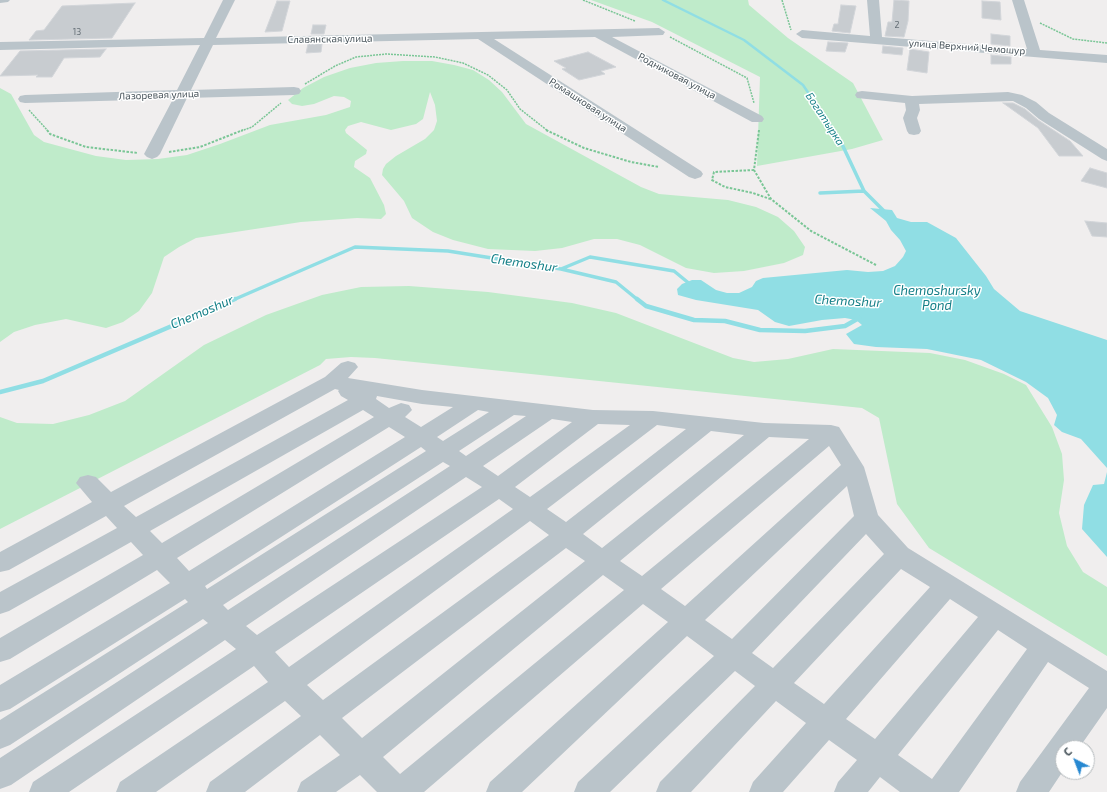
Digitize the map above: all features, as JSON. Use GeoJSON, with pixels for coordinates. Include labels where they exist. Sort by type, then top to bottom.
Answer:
{"type":"FeatureCollection","features":[{"type":"Feature","properties":{"kind":"street"},"geometry":{"type":"LineString","coordinates":[[152,154],[229,0]]}},
{"type":"Feature","properties":{"kind":"street"},"geometry":{"type":"LineString","coordinates":[[873,0],[876,40]]}},
{"type":"Feature","properties":{"kind":"street"},"geometry":{"type":"LineString","coordinates":[[1018,0],[1034,52]]}},
{"type":"Feature","properties":{"kind":"street","name":"Славянская улица"},"geometry":{"type":"LineString","coordinates":[[0,46],[659,32]]}},
{"type":"Feature","properties":{"kind":"street","name":"Родниковая улица"},"geometry":{"type":"LineString","coordinates":[[597,34],[757,119]]}},
{"type":"Feature","properties":{"kind":"street","name":"улица Верхний Чемошур"},"geometry":{"type":"LineString","coordinates":[[802,34],[1107,59]]}},
{"type":"Feature","properties":{"kind":"street","name":"Ромашковая улица"},"geometry":{"type":"LineString","coordinates":[[481,36],[695,174]]}},
{"type":"Feature","properties":{"kind":"street","name":"улица Верхний Чемошур"},"geometry":{"type":"LineString","coordinates":[[1092,46],[1107,59]]}},
{"type":"Feature","properties":{"kind":"street","name":"Лазоревая улица"},"geometry":{"type":"LineString","coordinates":[[25,98],[294,91]]}},
{"type":"Feature","properties":{"kind":"street"},"geometry":{"type":"LineString","coordinates":[[862,95],[912,100],[996,95],[1017,98],[1107,156]]}},
{"type":"Feature","properties":{"kind":"street"},"geometry":{"type":"LineString","coordinates":[[912,100],[913,110],[910,118],[914,131]]}},
{"type":"Feature","properties":{"kind":"street"},"geometry":{"type":"LineString","coordinates":[[0,563],[340,374],[420,438],[499,487],[925,792]]}},
{"type":"Feature","properties":{"kind":"street"},"geometry":{"type":"LineString","coordinates":[[0,604],[368,395],[422,397],[548,412],[593,416],[653,418],[764,430],[831,432]]}},
{"type":"Feature","properties":{"kind":"street"},"geometry":{"type":"LineString","coordinates":[[0,651],[159,557],[422,397]]}},
{"type":"Feature","properties":{"kind":"street"},"geometry":{"type":"LineString","coordinates":[[0,700],[187,585],[473,404]]}},
{"type":"Feature","properties":{"kind":"street"},"geometry":{"type":"LineString","coordinates":[[0,736],[443,453],[510,408]]}},
{"type":"Feature","properties":{"kind":"street"},"geometry":{"type":"LineString","coordinates":[[0,775],[548,412]]}},
{"type":"Feature","properties":{"kind":"street"},"geometry":{"type":"LineString","coordinates":[[44,792],[255,649],[499,487],[593,416]]}},
{"type":"Feature","properties":{"kind":"street"},"geometry":{"type":"LineString","coordinates":[[130,792],[287,684],[530,509],[653,418]]}},
{"type":"Feature","properties":{"kind":"street"},"geometry":{"type":"LineString","coordinates":[[221,792],[566,535],[706,424]]}},
{"type":"Feature","properties":{"kind":"street"},"geometry":{"type":"LineString","coordinates":[[312,792],[362,756],[764,430]]}},
{"type":"Feature","properties":{"kind":"street"},"geometry":{"type":"LineString","coordinates":[[88,483],[132,530],[226,625],[255,649],[287,684],[399,792],[831,432]]}},
{"type":"Feature","properties":{"kind":"street"},"geometry":{"type":"LineString","coordinates":[[831,432],[853,467],[867,518],[899,555],[1107,685],[1031,792]]}},
{"type":"Feature","properties":{"kind":"street"},"geometry":{"type":"LineString","coordinates":[[501,792],[853,467]]}},
{"type":"Feature","properties":{"kind":"street"},"geometry":{"type":"LineString","coordinates":[[589,792],[733,655],[867,518]]}},
{"type":"Feature","properties":{"kind":"street"},"geometry":{"type":"LineString","coordinates":[[671,792],[776,685],[899,555]]}},
{"type":"Feature","properties":{"kind":"street"},"geometry":{"type":"LineString","coordinates":[[764,792],[825,721],[947,585]]}},
{"type":"Feature","properties":{"kind":"street"},"geometry":{"type":"LineString","coordinates":[[849,792],[995,615]]}},
{"type":"Feature","properties":{"kind":"street"},"geometry":{"type":"LineString","coordinates":[[940,792],[1044,646]]}},
{"type":"Feature","properties":{"kind":"path"},"geometry":{"type":"LineString","coordinates":[[782,0],[791,32],[802,34]]}},
{"type":"Feature","properties":{"kind":"path"},"geometry":{"type":"LineString","coordinates":[[1023,17],[1036,21],[1073,39],[1087,42],[1107,43]]}},
{"type":"Feature","properties":{"kind":"path"},"geometry":{"type":"LineString","coordinates":[[25,98],[27,106],[50,134],[86,147],[152,154],[200,147],[252,128],[294,91],[334,66],[356,57],[386,54],[435,57],[463,63],[488,75],[507,90],[520,109],[542,128],[584,148],[631,162],[659,167]]}},
{"type":"Feature","properties":{"kind":"path"},"geometry":{"type":"LineString","coordinates":[[754,170],[714,172],[712,180],[724,187],[753,193],[771,199]]}},
{"type":"Feature","properties":{"kind":"green space"},"geometry":{"type":"Polygon","coordinates":[[[591,0],[748,0],[749,5],[788,38],[853,83],[883,140],[852,149],[757,166],[760,77],[652,22],[591,0]]]}},
{"type":"Feature","properties":{"kind":"green space"},"geometry":{"type":"Polygon","coordinates":[[[432,61],[473,70],[489,80],[502,92],[526,124],[641,187],[659,194],[728,200],[756,207],[778,217],[794,231],[805,247],[803,255],[784,263],[744,271],[714,273],[686,268],[640,245],[617,239],[594,239],[562,248],[535,251],[488,249],[453,240],[433,232],[412,218],[404,201],[382,175],[386,164],[396,156],[425,139],[434,130],[437,121],[435,105],[430,92],[423,119],[416,124],[391,130],[361,122],[348,126],[345,130],[346,133],[367,150],[366,154],[355,161],[354,167],[370,178],[384,205],[386,214],[381,219],[357,218],[301,222],[196,238],[164,257],[152,293],[139,311],[123,322],[106,328],[66,319],[35,325],[14,332],[0,342],[0,88],[11,94],[34,135],[44,142],[96,156],[126,160],[158,159],[187,155],[270,125],[326,115],[350,107],[351,101],[344,97],[334,96],[314,104],[302,106],[292,104],[288,100],[303,88],[324,77],[350,68],[376,63],[432,61]]]}},
{"type":"Feature","properties":{"kind":"green space"},"geometry":{"type":"Polygon","coordinates":[[[409,286],[488,292],[572,303],[616,313],[733,358],[754,362],[788,359],[833,349],[930,353],[965,360],[1004,374],[1026,385],[1052,427],[1062,454],[1064,480],[1059,513],[1067,546],[1083,572],[1107,587],[1107,656],[929,548],[897,504],[879,418],[862,408],[375,358],[351,357],[326,359],[320,365],[0,529],[0,417],[17,423],[53,424],[89,415],[125,401],[204,345],[266,315],[322,295],[361,287],[409,286]]]}},
{"type":"Feature","properties":{"kind":"water","name":"Chemoshursky Pond"},"geometry":{"type":"Polygon","coordinates":[[[870,208],[892,210],[897,218],[911,222],[927,222],[956,238],[986,276],[994,289],[1020,311],[1107,340],[1107,468],[1081,439],[1062,432],[1054,425],[1057,415],[1048,398],[1026,382],[981,360],[927,349],[876,347],[854,344],[846,334],[862,325],[856,320],[845,318],[822,320],[789,326],[775,322],[758,310],[696,300],[678,295],[677,289],[682,284],[692,280],[701,280],[716,290],[727,293],[739,293],[752,287],[756,281],[763,278],[847,270],[868,272],[883,271],[895,266],[906,251],[886,221],[870,208]]]}},
{"type":"Feature","properties":{"kind":"water"},"geometry":{"type":"Polygon","coordinates":[[[1107,472],[1107,557],[1082,529],[1084,505],[1093,485],[1104,484],[1107,472]]]}},
{"type":"Feature","properties":{"kind":"building"},"geometry":{"type":"Polygon","coordinates":[[[894,0],[909,1],[908,21],[904,37],[885,36],[888,22],[892,22],[894,0]]]}},
{"type":"Feature","properties":{"kind":"building"},"geometry":{"type":"Polygon","coordinates":[[[277,1],[290,1],[282,31],[265,32],[277,1]]]}},
{"type":"Feature","properties":{"kind":"building"},"geometry":{"type":"Polygon","coordinates":[[[982,1],[1000,2],[1001,20],[982,18],[982,1]]]}},
{"type":"Feature","properties":{"kind":"building"},"geometry":{"type":"Polygon","coordinates":[[[135,3],[112,38],[29,40],[36,31],[44,30],[62,6],[135,3]]]}},
{"type":"Feature","properties":{"kind":"building"},"geometry":{"type":"Polygon","coordinates":[[[841,5],[856,6],[850,33],[832,31],[834,24],[838,24],[841,5]]]}},
{"type":"Feature","properties":{"kind":"building"},"geometry":{"type":"Polygon","coordinates":[[[313,25],[326,25],[324,34],[311,34],[313,25]]]}},
{"type":"Feature","properties":{"kind":"building"},"geometry":{"type":"Polygon","coordinates":[[[991,34],[1010,36],[1010,46],[991,44],[991,34]]]}},
{"type":"Feature","properties":{"kind":"building"},"geometry":{"type":"Polygon","coordinates":[[[828,42],[848,43],[845,52],[826,51],[828,42]]]}},
{"type":"Feature","properties":{"kind":"building"},"geometry":{"type":"Polygon","coordinates":[[[308,44],[322,44],[321,52],[306,53],[308,44]]]}},
{"type":"Feature","properties":{"kind":"building"},"geometry":{"type":"Polygon","coordinates":[[[883,46],[903,48],[902,55],[882,53],[883,46]]]}},
{"type":"Feature","properties":{"kind":"building"},"geometry":{"type":"Polygon","coordinates":[[[106,49],[100,57],[64,58],[52,77],[36,77],[38,75],[0,76],[20,51],[106,49]]]}},
{"type":"Feature","properties":{"kind":"building"},"geometry":{"type":"Polygon","coordinates":[[[910,49],[929,52],[927,73],[907,70],[910,49]]]}},
{"type":"Feature","properties":{"kind":"building"},"geometry":{"type":"Polygon","coordinates":[[[588,52],[616,67],[601,71],[605,74],[579,80],[562,69],[566,68],[554,61],[588,52]]]}},
{"type":"Feature","properties":{"kind":"building"},"geometry":{"type":"Polygon","coordinates":[[[991,55],[1011,57],[1011,64],[991,64],[991,55]]]}},
{"type":"Feature","properties":{"kind":"building"},"geometry":{"type":"Polygon","coordinates":[[[1003,103],[1013,103],[1025,109],[1038,120],[1070,141],[1083,156],[1059,156],[1038,128],[1003,103]]]}},
{"type":"Feature","properties":{"kind":"building"},"geometry":{"type":"Polygon","coordinates":[[[1090,168],[1107,173],[1107,188],[1081,181],[1090,168]]]}},
{"type":"Feature","properties":{"kind":"building"},"geometry":{"type":"Polygon","coordinates":[[[1085,221],[1107,223],[1107,237],[1092,236],[1085,221]]]}},
{"type":"Feature","properties":{"kind":"waterway","name":"Богатырка"},"geometry":{"type":"LineString","coordinates":[[663,0],[744,40],[803,85],[834,131]]}},
{"type":"Feature","properties":{"kind":"waterway","name":"Богатырка"},"geometry":{"type":"LineString","coordinates":[[833,130],[841,142],[864,191]]}},
{"type":"Feature","properties":{"kind":"waterway"},"geometry":{"type":"LineString","coordinates":[[820,193],[864,191]]}},
{"type":"Feature","properties":{"kind":"waterway","name":"Богатырка"},"geometry":{"type":"LineString","coordinates":[[864,191],[886,213]]}},
{"type":"Feature","properties":{"kind":"waterway","name":"Chemoshur"},"geometry":{"type":"LineString","coordinates":[[233,300],[355,247],[448,251],[561,269]]}},
{"type":"Feature","properties":{"kind":"waterway","name":"Chemoshur"},"geometry":{"type":"LineString","coordinates":[[561,269],[590,257],[674,271],[691,285]]}},
{"type":"Feature","properties":{"kind":"waterway"},"geometry":{"type":"LineString","coordinates":[[561,269],[616,282],[638,300]]}},
{"type":"Feature","properties":{"kind":"waterway","name":"Chemoshur"},"geometry":{"type":"LineString","coordinates":[[0,392],[43,381],[235,299]]}},
{"type":"Feature","properties":{"kind":"waterway"},"geometry":{"type":"LineString","coordinates":[[637,299],[646,306],[694,320],[725,321],[760,330],[805,331],[845,326],[859,318]]}}]}
